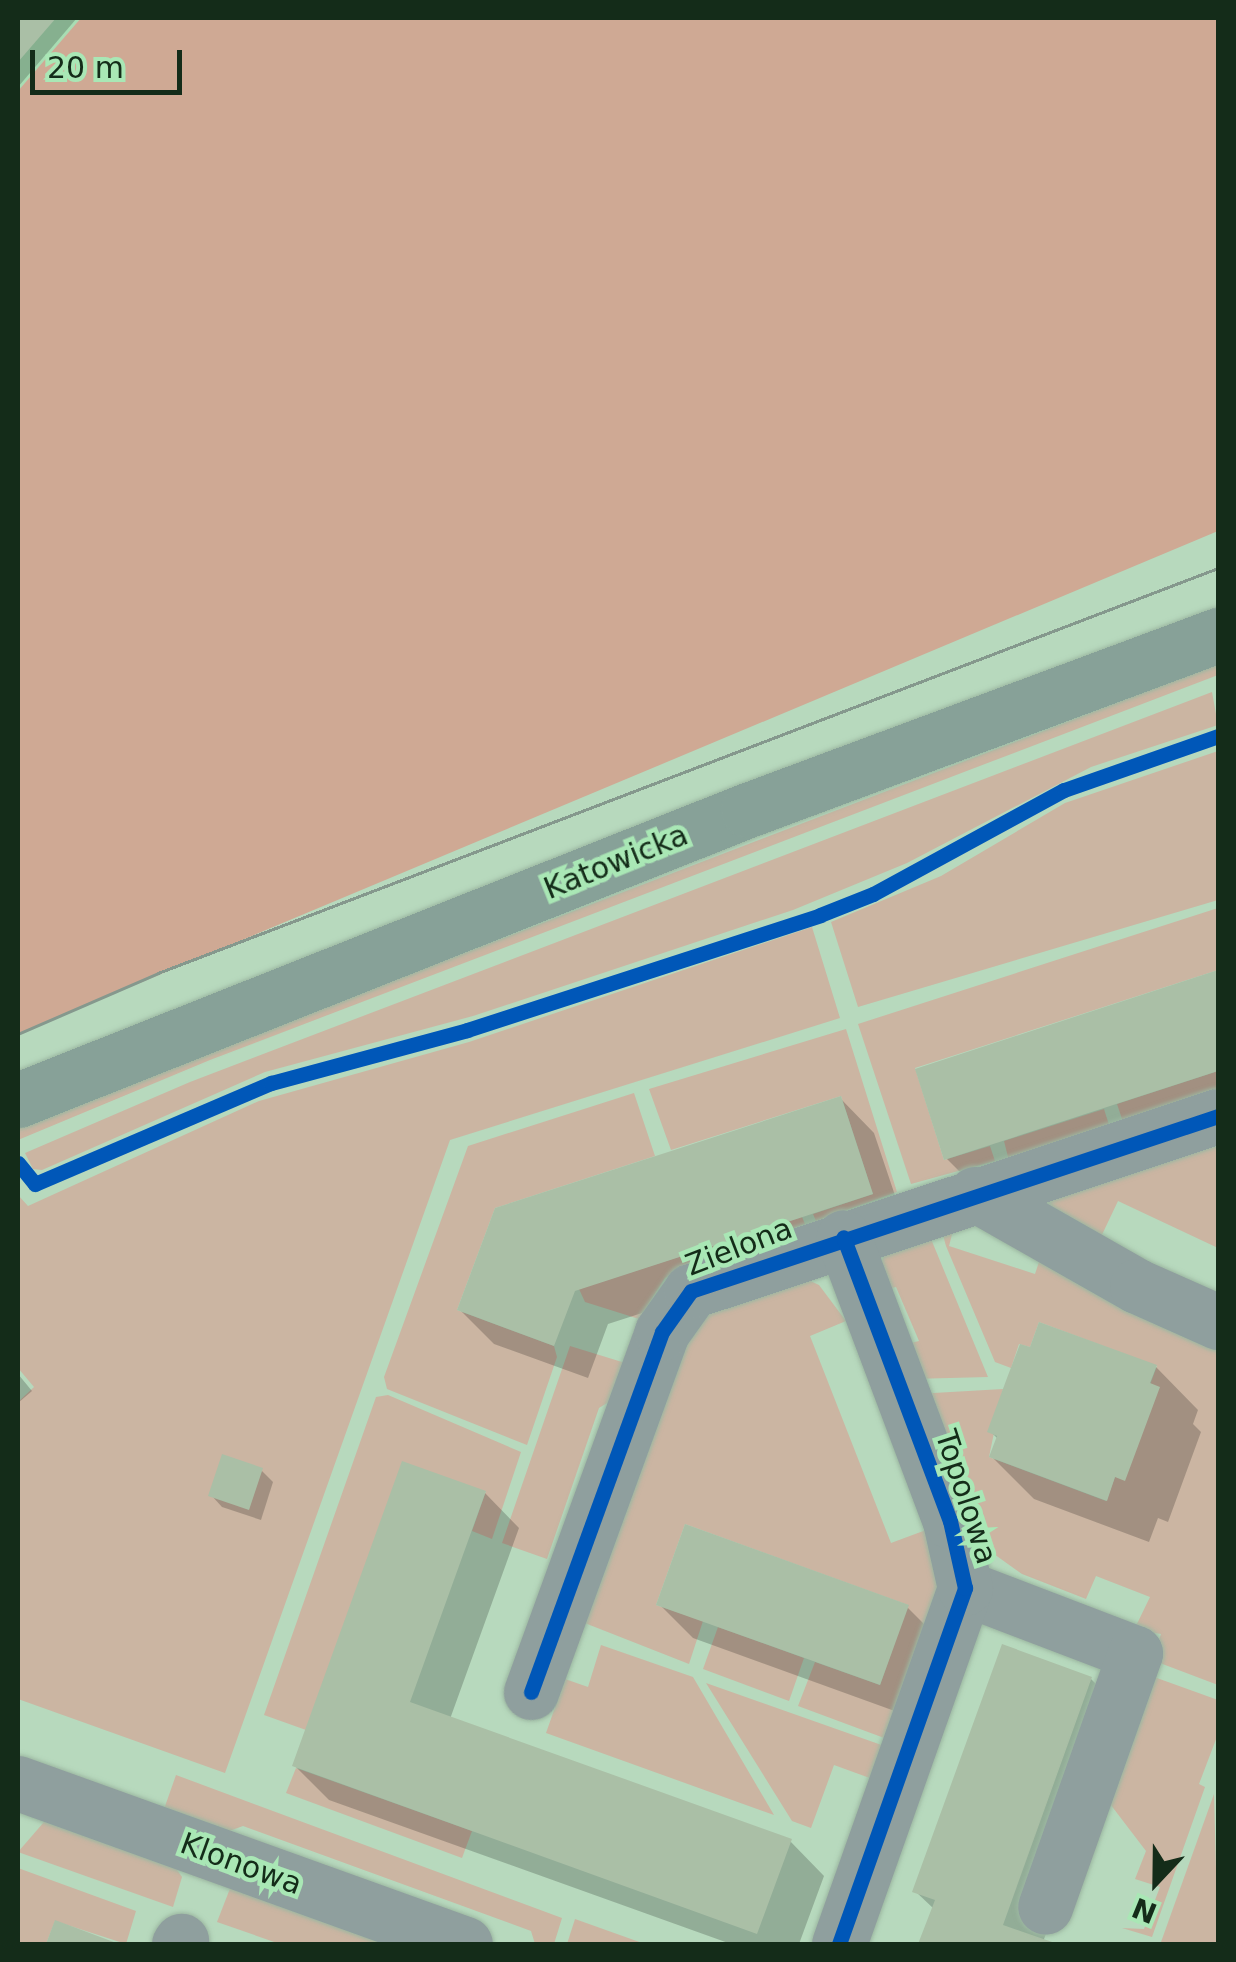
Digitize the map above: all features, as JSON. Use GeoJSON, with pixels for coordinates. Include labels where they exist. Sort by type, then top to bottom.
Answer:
{"type":"FeatureCollection","features":[{"type":"Feature","properties":{"kind":"main road","name":"Katowicka"},"geometry":{"type":"LineString","coordinates":[[18,1100],[748,810],[1218,635]]}},
{"type":"Feature","properties":{"kind":"street","name":"Zielona"},"geometry":{"type":"LineString","coordinates":[[531,1692],[670,1315],[691,1291],[843,1237],[1218,1116]]}},
{"type":"Feature","properties":{"kind":"street"},"geometry":{"type":"LineString","coordinates":[[974,1194],[1136,1286],[1218,1322]]}},
{"type":"Feature","properties":{"kind":"street","name":"Topolowa"},"geometry":{"type":"LineString","coordinates":[[839,1944],[966,1588],[954,1531],[843,1237]]}},
{"type":"Feature","properties":{"kind":"street"},"geometry":{"type":"LineString","coordinates":[[966,1588],[1135,1653],[1045,1907]]}},
{"type":"Feature","properties":{"kind":"street","name":"Klonowa"},"geometry":{"type":"LineString","coordinates":[[18,1784],[465,1944]]}},
{"type":"Feature","properties":{"kind":"shaded area"},"geometry":{"type":"Polygon","coordinates":[[[18,18],[81,18],[18,91],[18,18]]]}},
{"type":"Feature","properties":{"kind":"shaded area"},"geometry":{"type":"Polygon","coordinates":[[[81,18],[1218,18],[1218,531],[18,1034],[18,91],[81,18]]]}},
{"type":"Feature","properties":{"kind":"shaded area"},"geometry":{"type":"Polygon","coordinates":[[[1218,664],[1218,675],[210,1060],[18,1140],[18,1128],[86,1098],[1218,664]]]}},
{"type":"Feature","properties":{"kind":"shaded area"},"geometry":{"type":"Polygon","coordinates":[[[1212,692],[1218,725],[1091,767],[907,863],[793,910],[473,1016],[265,1072],[42,1170],[33,1169],[25,1153],[190,1082],[1212,692]]]}},
{"type":"Feature","properties":{"kind":"shaded area"},"geometry":{"type":"Polygon","coordinates":[[[1218,751],[1218,900],[858,1007],[831,922],[941,876],[1065,803],[1218,751]]]}},
{"type":"Feature","properties":{"kind":"shaded area"},"geometry":{"type":"Polygon","coordinates":[[[1218,908],[1218,970],[915,1068],[944,1160],[990,1146],[995,1161],[911,1184],[858,1024],[1218,908]]]}},
{"type":"Feature","properties":{"kind":"shaded area"},"geometry":{"type":"Polygon","coordinates":[[[812,927],[840,1018],[450,1140],[225,1773],[18,1699],[18,1402],[34,1387],[18,1368],[18,1195],[28,1206],[259,1101],[469,1042],[812,927]]]}},
{"type":"Feature","properties":{"kind":"shaded area"},"geometry":{"type":"Polygon","coordinates":[[[846,1029],[897,1192],[816,1221],[813,1214],[873,1194],[841,1096],[671,1150],[649,1089],[846,1029]]]}},
{"type":"Feature","properties":{"kind":"shaded area"},"geometry":{"type":"Polygon","coordinates":[[[1218,1071],[1218,1093],[1123,1122],[1117,1104],[1218,1071]]]}},
{"type":"Feature","properties":{"kind":"shaded area"},"geometry":{"type":"Polygon","coordinates":[[[634,1093],[655,1156],[495,1208],[457,1310],[554,1346],[557,1357],[527,1445],[387,1389],[384,1377],[468,1146],[634,1093]]]}},
{"type":"Feature","properties":{"kind":"shaded area"},"geometry":{"type":"Polygon","coordinates":[[[1104,1109],[1110,1128],[1008,1157],[1004,1141],[1104,1109]]]}},
{"type":"Feature","properties":{"kind":"shaded area"},"geometry":{"type":"Polygon","coordinates":[[[1218,1146],[1218,1248],[1118,1201],[1099,1241],[1016,1205],[1218,1146]]]}},
{"type":"Feature","properties":{"kind":"shaded area"},"geometry":{"type":"Polygon","coordinates":[[[957,1215],[949,1246],[1035,1274],[1044,1247],[1218,1335],[1218,1685],[1152,1660],[1161,1634],[1134,1630],[1150,1597],[1096,1576],[1086,1599],[1022,1574],[973,1539],[916,1394],[1003,1389],[989,1457],[1106,1501],[1157,1366],[1039,1322],[1030,1347],[1019,1344],[1011,1368],[995,1362],[946,1246],[938,1217],[957,1215]]]}},
{"type":"Feature","properties":{"kind":"shaded area"},"geometry":{"type":"Polygon","coordinates":[[[802,1217],[805,1224],[726,1252],[703,1256],[700,1250],[802,1217]]]}},
{"type":"Feature","properties":{"kind":"shaded area"},"geometry":{"type":"Polygon","coordinates":[[[924,1222],[988,1377],[911,1379],[899,1346],[919,1341],[896,1287],[868,1294],[886,1251],[924,1222]]]}},
{"type":"Feature","properties":{"kind":"shaded area"},"geometry":{"type":"Polygon","coordinates":[[[688,1254],[691,1262],[665,1278],[639,1319],[585,1302],[579,1289],[688,1254]]]}},
{"type":"Feature","properties":{"kind":"shaded area"},"geometry":{"type":"Polygon","coordinates":[[[802,1277],[819,1285],[846,1321],[810,1336],[891,1543],[926,1530],[940,1580],[895,1742],[798,1706],[815,1662],[880,1685],[908,1605],[685,1524],[656,1605],[703,1621],[689,1664],[572,1618],[666,1344],[708,1297],[802,1277]]]}},
{"type":"Feature","properties":{"kind":"shaded area"},"geometry":{"type":"Polygon","coordinates":[[[570,1346],[635,1366],[625,1392],[599,1408],[547,1559],[502,1543],[570,1346]]]}},
{"type":"Feature","properties":{"kind":"shaded area"},"geometry":{"type":"Polygon","coordinates":[[[388,1395],[521,1452],[492,1539],[472,1531],[486,1491],[306,1730],[264,1715],[376,1397],[388,1395]]]}},
{"type":"Feature","properties":{"kind":"shaded area"},"geometry":{"type":"Polygon","coordinates":[[[718,1627],[804,1658],[789,1701],[703,1669],[718,1627]]]}},
{"type":"Feature","properties":{"kind":"shaded area"},"geometry":{"type":"Polygon","coordinates":[[[601,1645],[693,1677],[774,1815],[546,1733],[565,1679],[588,1687],[601,1645]]]}},
{"type":"Feature","properties":{"kind":"shaded area"},"geometry":{"type":"Polygon","coordinates":[[[1143,1673],[1218,1700],[1218,1734],[1199,1784],[1205,1787],[1152,1937],[1122,1928],[1144,1929],[1160,1887],[1135,1879],[1146,1851],[1104,1796],[1143,1673]]]}},
{"type":"Feature","properties":{"kind":"shaded area"},"geometry":{"type":"Polygon","coordinates":[[[706,1683],[890,1748],[878,1781],[834,1765],[811,1828],[792,1821],[706,1683]]]}},
{"type":"Feature","properties":{"kind":"shaded area"},"geometry":{"type":"Polygon","coordinates":[[[296,1768],[472,1831],[462,1858],[286,1793],[296,1768]]]}},
{"type":"Feature","properties":{"kind":"shaded area"},"geometry":{"type":"Polygon","coordinates":[[[176,1775],[562,1918],[554,1944],[535,1944],[531,1931],[243,1826],[224,1833],[163,1812],[176,1775]]]}},
{"type":"Feature","properties":{"kind":"shaded area"},"geometry":{"type":"Polygon","coordinates":[[[1214,1794],[1218,1944],[1161,1942],[1214,1794]]]}},
{"type":"Feature","properties":{"kind":"shaded area"},"geometry":{"type":"Polygon","coordinates":[[[44,1822],[175,1867],[182,1877],[173,1907],[18,1852],[44,1822]]]}},
{"type":"Feature","properties":{"kind":"shaded area"},"geometry":{"type":"Polygon","coordinates":[[[18,1868],[136,1911],[126,1944],[55,1921],[46,1944],[18,1944],[18,1868]]]}},
{"type":"Feature","properties":{"kind":"shaded area"},"geometry":{"type":"Polygon","coordinates":[[[231,1886],[391,1944],[280,1944],[217,1922],[231,1886]]]}},
{"type":"Feature","properties":{"kind":"shaded area"},"geometry":{"type":"Polygon","coordinates":[[[575,1919],[645,1944],[567,1944],[575,1919]]]}},
{"type":"Feature","properties":{"kind":"building"},"geometry":{"type":"Polygon","coordinates":[[[18,18],[56,18],[18,62],[18,18]]]}},
{"type":"Feature","properties":{"kind":"building"},"geometry":{"type":"Polygon","coordinates":[[[1218,970],[1218,1071],[944,1160],[915,1069],[1218,970]]]}},
{"type":"Feature","properties":{"kind":"building"},"geometry":{"type":"Polygon","coordinates":[[[841,1096],[873,1194],[575,1291],[554,1346],[457,1310],[495,1208],[841,1096]]]}},
{"type":"Feature","properties":{"kind":"building"},"geometry":{"type":"Polygon","coordinates":[[[1039,1322],[1157,1365],[1150,1383],[1160,1387],[1125,1481],[1115,1477],[1107,1501],[989,1457],[997,1436],[987,1432],[1020,1344],[1030,1347],[1039,1322]]]}},
{"type":"Feature","properties":{"kind":"building"},"geometry":{"type":"Polygon","coordinates":[[[222,1454],[263,1468],[249,1510],[208,1496],[222,1454]]]}},
{"type":"Feature","properties":{"kind":"building"},"geometry":{"type":"Polygon","coordinates":[[[402,1461],[486,1491],[410,1702],[792,1839],[757,1934],[292,1766],[402,1461]]]}},
{"type":"Feature","properties":{"kind":"building"},"geometry":{"type":"Polygon","coordinates":[[[685,1524],[909,1605],[880,1685],[656,1605],[685,1524]]]}},
{"type":"Feature","properties":{"kind":"building"},"geometry":{"type":"Polygon","coordinates":[[[1002,1644],[1092,1677],[1003,1925],[1058,1944],[918,1944],[935,1900],[912,1892],[1002,1644]]]}},
{"type":"Feature","properties":{"kind":"building"},"geometry":{"type":"Polygon","coordinates":[[[55,1920],[119,1944],[46,1944],[55,1920]]]}},
{"type":"Feature","properties":{"kind":"tram line"},"geometry":{"type":"LineString","coordinates":[[18,1034],[158,973],[1218,568]]}},
{"type":"Feature","properties":{"kind":"cycle path"},"geometry":{"type":"LineString","coordinates":[[18,1163],[35,1184],[271,1083],[467,1030],[820,915],[873,894],[1064,790],[1218,736]]}},
{"type":"Feature","properties":{"kind":"cycle path"},"geometry":{"type":"LineString","coordinates":[[531,1692],[662,1332],[691,1291],[1218,1116]]}},
{"type":"Feature","properties":{"kind":"cycle path"},"geometry":{"type":"LineString","coordinates":[[839,1944],[965,1588],[950,1521],[843,1237]]}}]}
